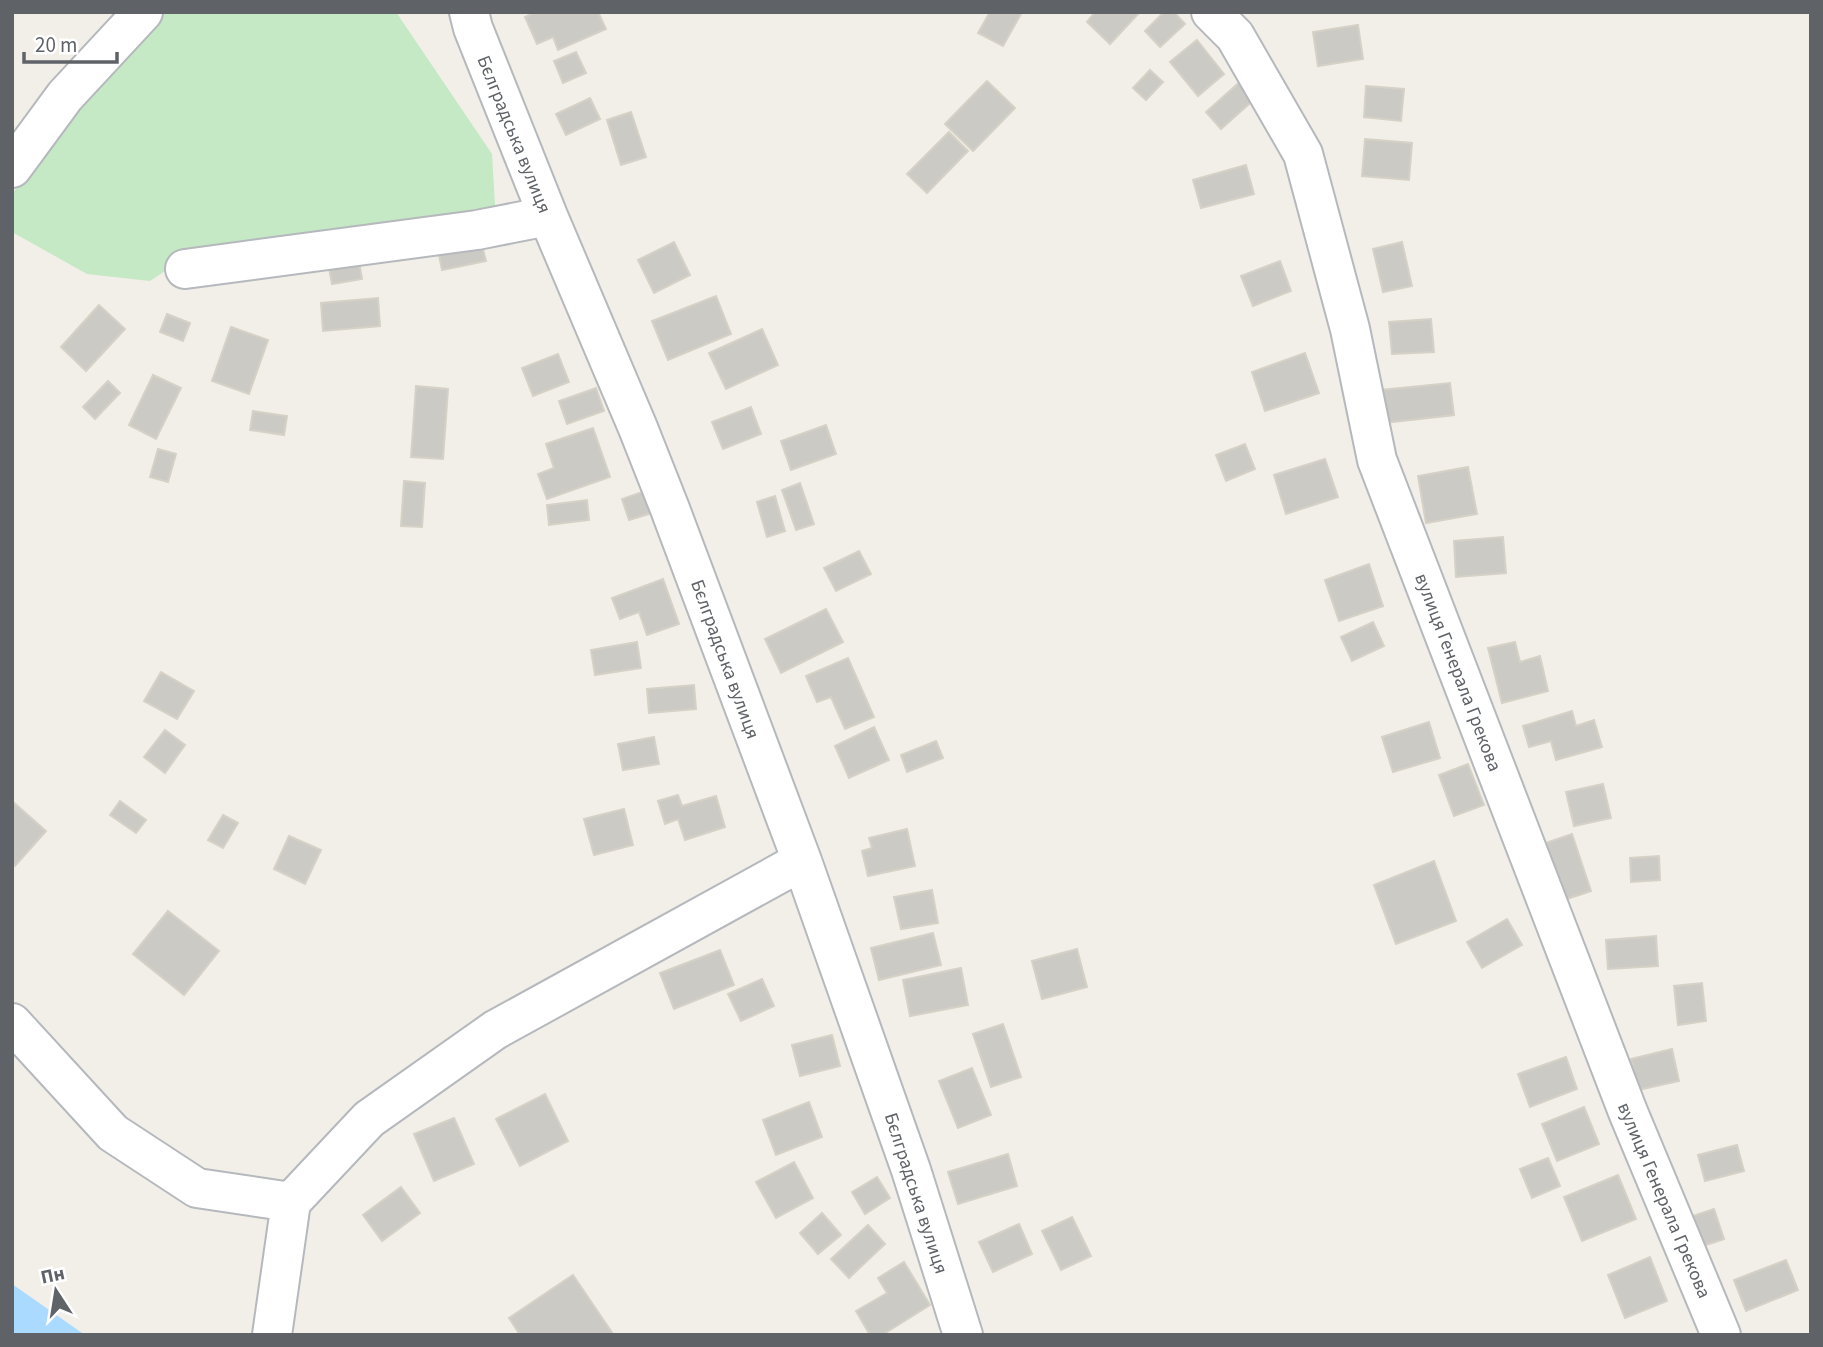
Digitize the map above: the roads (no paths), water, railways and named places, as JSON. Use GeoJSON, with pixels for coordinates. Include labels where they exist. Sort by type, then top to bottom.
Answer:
{"type":"FeatureCollection","features":[{"type":"Feature","properties":{"kind":"street"},"geometry":{"type":"LineString","coordinates":[[12,169],[65,96],[143,12]]}},
{"type":"Feature","properties":{"kind":"street","name":"вулиця Генерала Грекова"},"geometry":{"type":"LineString","coordinates":[[1211,12],[1235,36],[1303,155],[1350,329],[1377,460],[1628,1112],[1721,1335]]}},
{"type":"Feature","properties":{"kind":"street","name":"Бєлградська вулиця"},"geometry":{"type":"LineString","coordinates":[[461,18],[548,216],[670,509],[802,861],[911,1170],[963,1335]]}},
{"type":"Feature","properties":{"kind":"street"},"geometry":{"type":"LineString","coordinates":[[185,269],[477,230],[548,216]]}},
{"type":"Feature","properties":{"kind":"street"},"geometry":{"type":"LineString","coordinates":[[272,1335],[292,1202],[369,1119],[495,1030],[802,861]]}},
{"type":"Feature","properties":{"kind":"street"},"geometry":{"type":"LineString","coordinates":[[12,1023],[113,1133],[197,1188],[292,1202]]}},
{"type":"Feature","properties":{"kind":"water"},"geometry":{"type":"Polygon","coordinates":[[[12,1284],[85,1335],[12,1335],[12,1284]]]}}]}
